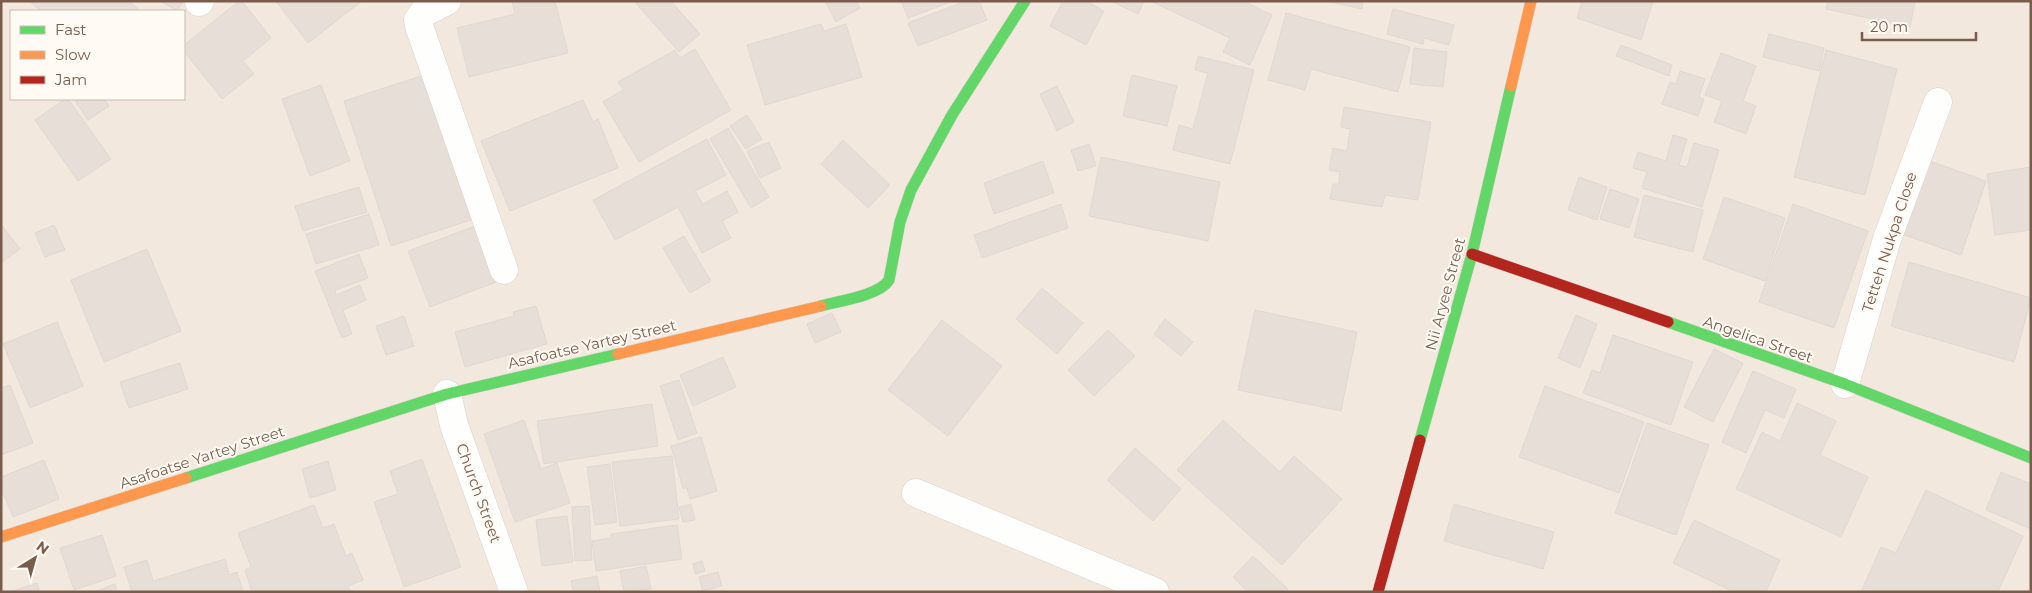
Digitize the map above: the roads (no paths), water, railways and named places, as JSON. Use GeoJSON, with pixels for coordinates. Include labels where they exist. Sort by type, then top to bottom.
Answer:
{"type":"FeatureCollection","features":[{"type":"Feature","properties":{"kind":"street"},"geometry":{"type":"LineString","coordinates":[[447,1],[423,13],[418,20],[419,26],[504,270]]}},
{"type":"Feature","properties":{"kind":"street","name":"Asafoatse Yartey Street"},"geometry":{"type":"LineString","coordinates":[[1,537],[446,394],[872,293],[886,284],[891,273],[900,222],[911,190],[952,115],[1025,1]]}},
{"type":"Feature","properties":{"kind":"street","name":"Nii Aryee Street"},"geometry":{"type":"LineString","coordinates":[[1378,592],[1472,254],[1531,1]]}},
{"type":"Feature","properties":{"kind":"street","name":"Tetteh Nukpa Close"},"geometry":{"type":"LineString","coordinates":[[1845,384],[1887,239],[1938,102]]}},
{"type":"Feature","properties":{"kind":"street","name":"Angelica Street"},"geometry":{"type":"LineString","coordinates":[[1472,254],[1845,384],[2031,458]]}},
{"type":"Feature","properties":{"kind":"street","name":"Church Street"},"geometry":{"type":"LineString","coordinates":[[446,394],[454,425],[514,592]]}},
{"type":"Feature","properties":{"kind":"street"},"geometry":{"type":"LineString","coordinates":[[916,493],[1155,592]]}}]}
